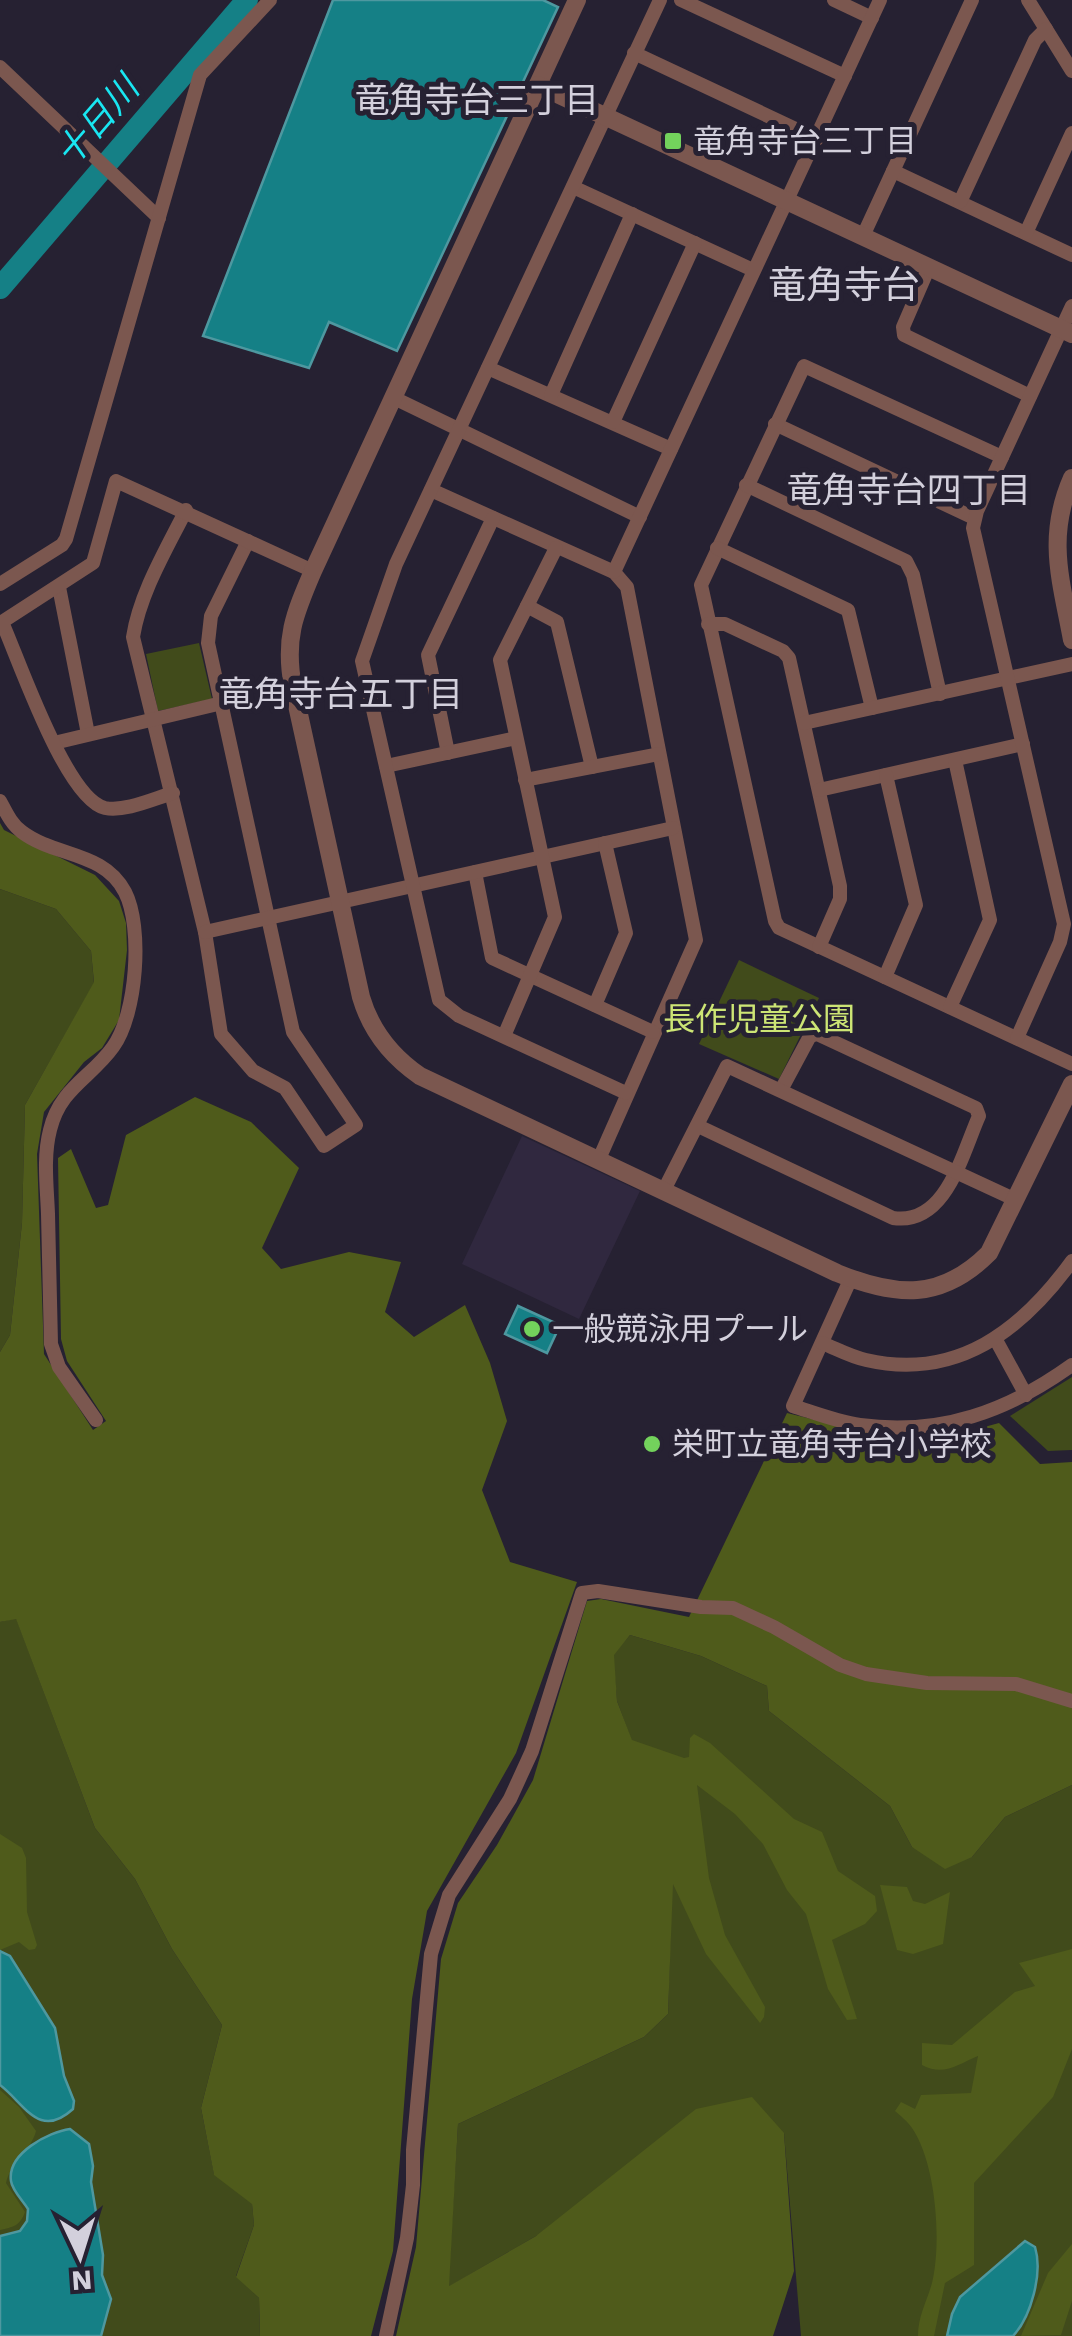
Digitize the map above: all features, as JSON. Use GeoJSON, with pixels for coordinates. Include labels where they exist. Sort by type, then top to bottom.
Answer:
{"type":"FeatureCollection","features":[{"type":"Feature","properties":{"kind":"street"},"geometry":{"type":"LineString","coordinates":[[0,584],[66,539],[200,75],[270,0]]}},
{"type":"Feature","properties":{"kind":"street"},"geometry":{"type":"LineString","coordinates":[[577,0],[294,618],[288,659],[365,1010],[376,1033],[398,1059],[435,1084],[851,1278],[893,1291],[946,1284],[989,1252],[1072,1084]]}},
{"type":"Feature","properties":{"kind":"street"},"geometry":{"type":"LineString","coordinates":[[626,1092],[458,1016],[439,1000],[362,661],[396,564],[660,0]]}},
{"type":"Feature","properties":{"kind":"street"},"geometry":{"type":"LineString","coordinates":[[681,0],[846,76]]}},
{"type":"Feature","properties":{"kind":"street"},"geometry":{"type":"LineString","coordinates":[[834,0],[872,18]]}},
{"type":"Feature","properties":{"kind":"street"},"geometry":{"type":"LineString","coordinates":[[614,572],[880,0]]}},
{"type":"Feature","properties":{"kind":"street"},"geometry":{"type":"LineString","coordinates":[[863,236],[972,0]]}},
{"type":"Feature","properties":{"kind":"street"},"geometry":{"type":"LineString","coordinates":[[1028,0],[1072,70]]}},
{"type":"Feature","properties":{"kind":"street"},"geometry":{"type":"LineString","coordinates":[[960,202],[1036,40],[1046,29]]}},
{"type":"Feature","properties":{"kind":"street"},"geometry":{"type":"LineString","coordinates":[[634,54],[817,139]]}},
{"type":"Feature","properties":{"kind":"street"},"geometry":{"type":"LineString","coordinates":[[0,67],[160,218]]}},
{"type":"Feature","properties":{"kind":"street"},"geometry":{"type":"LineString","coordinates":[[538,85],[1067,332]]}},
{"type":"Feature","properties":{"kind":"street"},"geometry":{"type":"LineString","coordinates":[[1026,233],[1072,132]]}},
{"type":"Feature","properties":{"kind":"street"},"geometry":{"type":"LineString","coordinates":[[893,172],[1072,255]]}},
{"type":"Feature","properties":{"kind":"street"},"geometry":{"type":"LineString","coordinates":[[573,187],[754,270]]}},
{"type":"Feature","properties":{"kind":"street"},"geometry":{"type":"LineString","coordinates":[[551,395],[632,214]]}},
{"type":"Feature","properties":{"kind":"street"},"geometry":{"type":"LineString","coordinates":[[613,422],[695,243]]}},
{"type":"Feature","properties":{"kind":"street"},"geometry":{"type":"LineString","coordinates":[[929,267],[903,327],[904,335],[1030,396]]}},
{"type":"Feature","properties":{"kind":"street"},"geometry":{"type":"LineString","coordinates":[[1017,1038],[1060,942],[1064,924],[974,518],[1030,396],[1067,332],[1072,306]]}},
{"type":"Feature","properties":{"kind":"street"},"geometry":{"type":"LineString","coordinates":[[1002,457],[807,365],[800,370],[701,585],[775,921],[786,932],[1072,1064]]}},
{"type":"Feature","properties":{"kind":"street"},"geometry":{"type":"LineString","coordinates":[[488,368],[671,449]]}},
{"type":"Feature","properties":{"kind":"street"},"geometry":{"type":"LineString","coordinates":[[394,398],[640,517]]}},
{"type":"Feature","properties":{"kind":"street"},"geometry":{"type":"LineString","coordinates":[[775,424],[974,518]]}},
{"type":"Feature","properties":{"kind":"street"},"geometry":{"type":"LineString","coordinates":[[1072,478],[1058,515],[1056,537],[1072,640]]}},
{"type":"Feature","properties":{"kind":"street"},"geometry":{"type":"LineString","coordinates":[[173,793],[118,808],[101,808],[76,787],[2,622],[94,563],[116,481],[186,510],[313,572]]}},
{"type":"Feature","properties":{"kind":"street"},"geometry":{"type":"LineString","coordinates":[[746,485],[906,561],[913,575],[940,694]]}},
{"type":"Feature","properties":{"kind":"street"},"geometry":{"type":"LineString","coordinates":[[431,490],[614,572],[627,587],[696,940],[598,1158]]}},
{"type":"Feature","properties":{"kind":"street"},"geometry":{"type":"LineString","coordinates":[[186,510],[135,623],[133,637],[206,932],[221,1034],[253,1071],[285,1088],[324,1146],[356,1125],[296,1039],[208,643],[207,627],[248,541]]}},
{"type":"Feature","properties":{"kind":"street"},"geometry":{"type":"LineString","coordinates":[[448,752],[428,655],[493,518]]}},
{"type":"Feature","properties":{"kind":"street"},"geometry":{"type":"LineString","coordinates":[[504,1036],[556,916],[500,660],[556,548]]}},
{"type":"Feature","properties":{"kind":"street"},"geometry":{"type":"LineString","coordinates":[[717,548],[848,610],[872,708]]}},
{"type":"Feature","properties":{"kind":"street"},"geometry":{"type":"LineString","coordinates":[[59,586],[88,734]]}},
{"type":"Feature","properties":{"kind":"street"},"geometry":{"type":"LineString","coordinates":[[527,606],[557,622],[592,767]]}},
{"type":"Feature","properties":{"kind":"street"},"geometry":{"type":"LineString","coordinates":[[708,624],[725,624],[786,654],[840,893],[819,947]]}},
{"type":"Feature","properties":{"kind":"street"},"geometry":{"type":"LineString","coordinates":[[804,723],[1072,664]]}},
{"type":"Feature","properties":{"kind":"street"},"geometry":{"type":"LineString","coordinates":[[54,744],[222,702]]}},
{"type":"Feature","properties":{"kind":"street"},"geometry":{"type":"LineString","coordinates":[[386,766],[516,738]]}},
{"type":"Feature","properties":{"kind":"street"},"geometry":{"type":"LineString","coordinates":[[819,790],[1023,744]]}},
{"type":"Feature","properties":{"kind":"street"},"geometry":{"type":"LineString","coordinates":[[525,780],[659,754]]}},
{"type":"Feature","properties":{"kind":"street"},"geometry":{"type":"LineString","coordinates":[[950,1007],[990,920],[955,760]]}},
{"type":"Feature","properties":{"kind":"street"},"geometry":{"type":"LineString","coordinates":[[885,977],[916,905],[886,775]]}},
{"type":"Feature","properties":{"kind":"street"},"geometry":{"type":"LineString","coordinates":[[0,801],[23,834],[100,864],[116,877],[132,907],[135,971],[125,1026],[114,1046],[72,1086],[57,1111],[46,1156],[52,1344],[60,1367],[96,1420]]}},
{"type":"Feature","properties":{"kind":"street"},"geometry":{"type":"LineString","coordinates":[[206,932],[673,828]]}},
{"type":"Feature","properties":{"kind":"street"},"geometry":{"type":"LineString","coordinates":[[594,1005],[626,933],[605,844]]}},
{"type":"Feature","properties":{"kind":"street"},"geometry":{"type":"LineString","coordinates":[[475,872],[492,958],[652,1032]]}},
{"type":"Feature","properties":{"kind":"street"},"geometry":{"type":"LineString","coordinates":[[698,1126],[893,1218],[915,1218],[939,1202],[978,1116],[976,1108],[816,1034],[810,1036],[781,1090]]}},
{"type":"Feature","properties":{"kind":"street"},"geometry":{"type":"LineString","coordinates":[[664,1190],[727,1066],[1016,1200]]}},
{"type":"Feature","properties":{"kind":"street"},"geometry":{"type":"LineString","coordinates":[[822,1343],[863,1360],[901,1366],[957,1358],[996,1340],[1044,1299],[1072,1261]]}},
{"type":"Feature","properties":{"kind":"street"},"geometry":{"type":"LineString","coordinates":[[851,1278],[793,1406],[856,1424],[882,1427],[960,1420],[1004,1407],[1072,1365]]}},
{"type":"Feature","properties":{"kind":"street"},"geometry":{"type":"LineString","coordinates":[[996,1340],[1026,1395]]}},
{"type":"Feature","properties":{"kind":"street"},"geometry":{"type":"LineString","coordinates":[[386,2336],[407,2238],[431,1954],[440,1917],[449,1894],[510,1800],[532,1751],[582,1592],[701,1608],[733,1608],[840,1666],[866,1674],[927,1683],[1016,1684],[1072,1700]]}},
{"type":"Feature","properties":{"kind":"shaded area"},"geometry":{"type":"Polygon","coordinates":[[[333,0],[543,0],[558,7],[397,351],[329,322],[309,368],[203,336],[333,0]]]}},
{"type":"Feature","properties":{"kind":"shaded area"},"geometry":{"type":"Polygon","coordinates":[[[0,823],[4,830],[95,875],[119,901],[126,923],[119,1020],[102,1048],[84,1062],[44,1112],[37,1154],[44,1354],[93,1430],[106,1421],[67,1361],[61,1339],[58,1158],[71,1149],[96,1208],[108,1205],[126,1135],[195,1097],[251,1122],[299,1168],[262,1248],[281,1269],[349,1252],[401,1262],[385,1312],[414,1337],[465,1305],[490,1363],[507,1421],[482,1490],[510,1562],[577,1582],[516,1753],[427,1911],[412,1999],[393,2251],[371,2336],[260,2336],[259,2298],[236,2277],[254,2225],[252,2204],[214,2175],[201,2108],[222,2025],[172,1949],[135,1879],[95,1828],[16,1619],[0,1622],[0,1352],[10,1335],[22,1223],[25,1105],[94,982],[91,951],[56,909],[0,889],[0,823]]]}},
{"type":"Feature","properties":{"kind":"shaded area"},"geometry":{"type":"Polygon","coordinates":[[[522,1136],[640,1191],[579,1319],[462,1264],[522,1136]]]}},
{"type":"Feature","properties":{"kind":"shaded area","name":"一般競泳用プール"},"geometry":{"type":"Polygon","coordinates":[[[518,1306],[560,1325],[547,1353],[505,1334],[518,1306]]]}},
{"type":"Feature","properties":{"kind":"shaded area"},"geometry":{"type":"Polygon","coordinates":[[[787,1413],[918,1445],[999,1423],[1040,1464],[1072,1462],[1072,1785],[1005,1817],[972,1857],[945,1869],[912,1847],[890,1806],[769,1711],[767,1686],[701,1656],[630,1635],[614,1655],[617,1701],[632,1740],[684,1758],[689,1757],[690,1738],[694,1734],[710,1743],[794,1819],[822,1832],[838,1871],[875,1896],[877,1911],[865,1924],[832,1940],[857,2019],[847,2020],[828,1989],[806,1914],[787,1890],[763,1844],[735,1814],[697,1785],[709,1878],[725,1935],[765,2007],[764,2017],[760,2023],[706,1954],[673,1884],[668,2014],[644,2037],[458,2124],[449,2286],[536,2236],[696,2109],[752,2097],[784,2133],[794,2271],[773,2336],[396,2336],[416,2247],[441,1959],[458,1903],[497,1845],[533,1780],[587,1601],[601,1599],[689,1617],[787,1413]]]}},
{"type":"Feature","properties":{"kind":"shaded area"},"geometry":{"type":"Polygon","coordinates":[[[0,1834],[22,1848],[26,1858],[27,1912],[35,1949],[29,1950],[19,1942],[0,1950],[0,1834]]]}},
{"type":"Feature","properties":{"kind":"shaded area"},"geometry":{"type":"Polygon","coordinates":[[[880,1885],[907,1887],[913,1901],[925,1904],[950,1892],[943,1944],[913,1954],[897,1950],[880,1885]]]}},
{"type":"Feature","properties":{"kind":"shaded area"},"geometry":{"type":"Polygon","coordinates":[[[1072,1949],[1072,2049],[1053,2097],[974,2183],[974,2265],[945,2283],[934,2336],[918,2336],[935,2266],[935,2203],[920,2143],[895,2111],[901,2102],[915,2109],[921,2095],[971,2093],[978,2056],[937,2070],[922,2065],[922,2043],[952,2045],[1015,1992],[1035,1986],[1019,1963],[1072,1949]]]}},
{"type":"Feature","properties":{"kind":"shaded area"},"geometry":{"type":"Polygon","coordinates":[[[0,1951],[10,1956],[55,2028],[64,2076],[74,2101],[73,2109],[61,2118],[51,2121],[33,2116],[0,2085],[0,1951]]]}},
{"type":"Feature","properties":{"kind":"shaded area"},"geometry":{"type":"Polygon","coordinates":[[[0,2090],[19,2107],[36,2131],[6,2183],[25,2212],[16,2225],[0,2230],[0,2090]]]}},
{"type":"Feature","properties":{"kind":"shaded area"},"geometry":{"type":"Polygon","coordinates":[[[70,2129],[89,2144],[93,2166],[91,2182],[103,2255],[102,2275],[111,2299],[101,2336],[0,2336],[0,2236],[20,2231],[27,2221],[28,2209],[12,2184],[12,2171],[31,2146],[51,2134],[70,2129]]]}},
{"type":"Feature","properties":{"kind":"shaded area"},"geometry":{"type":"Polygon","coordinates":[[[1025,2241],[1035,2247],[1036,2282],[1025,2318],[1013,2336],[947,2336],[960,2297],[1025,2241]]]}},
{"type":"Feature","properties":{"kind":"shaded area"},"geometry":{"type":"Polygon","coordinates":[[[1072,2244],[1072,2301],[1061,2335],[1021,2336],[1048,2273],[1072,2244]]]}},
{"type":"Feature","properties":{"kind":"green space"},"geometry":{"type":"Polygon","coordinates":[[[199,643],[212,699],[158,711],[146,654],[199,643]]]}},
{"type":"Feature","properties":{"kind":"green space"},"geometry":{"type":"Polygon","coordinates":[[[0,889],[56,909],[91,951],[94,983],[25,1105],[22,1223],[10,1335],[0,1352],[0,889]]]}},
{"type":"Feature","properties":{"kind":"green space","name":"長作児童公園"},"geometry":{"type":"Polygon","coordinates":[[[739,960],[819,998],[779,1079],[699,1044],[739,960]]]}},
{"type":"Feature","properties":{"kind":"green space"},"geometry":{"type":"Polygon","coordinates":[[[1072,1377],[1072,1450],[1048,1451],[1010,1416],[1072,1377]]]}},
{"type":"Feature","properties":{"kind":"green space"},"geometry":{"type":"Polygon","coordinates":[[[16,1618],[95,1828],[135,1879],[172,1949],[222,2025],[201,2108],[214,2174],[252,2203],[254,2225],[236,2276],[259,2298],[260,2336],[0,2336],[0,1622],[16,1618]]]}},
{"type":"Feature","properties":{"kind":"green space"},"geometry":{"type":"Polygon","coordinates":[[[630,1635],[701,1656],[767,1686],[769,1711],[890,1806],[912,1847],[972,1857],[1005,1817],[1072,1785],[1072,2336],[801,2336],[784,2133],[536,2236],[448,2287],[458,2124],[644,2037],[668,2014],[673,1852],[617,1701],[613,1655],[630,1635]]]}},
{"type":"Feature","properties":{"kind":"waterway","name":"十日川"},"geometry":{"type":"LineString","coordinates":[[0,288],[247,0]]}},
{"type":"Feature","properties":{"kind":"place","name":"竜角寺台三丁目"},"geometry":{"type":"Point","coordinates":[673,141]}},
{"type":"Feature","properties":{"kind":"place","name":"一般競泳用プール"},"geometry":{"type":"Point","coordinates":[532,1329]}},
{"type":"Feature","properties":{"kind":"place","name":"栄町立竜角寺台小学校"},"geometry":{"type":"Point","coordinates":[652,1444]}},
{"type":"Feature","properties":{"kind":"district","name":"竜角寺台三丁目"},"geometry":{"type":"Point","coordinates":[477,100]}},
{"type":"Feature","properties":{"kind":"district","name":"竜角寺台"},"geometry":{"type":"Point","coordinates":[844,285]}},
{"type":"Feature","properties":{"kind":"district","name":"竜角寺台四丁目"},"geometry":{"type":"Point","coordinates":[909,490]}},
{"type":"Feature","properties":{"kind":"district","name":"竜角寺台五丁目"},"geometry":{"type":"Point","coordinates":[341,694]}}]}
